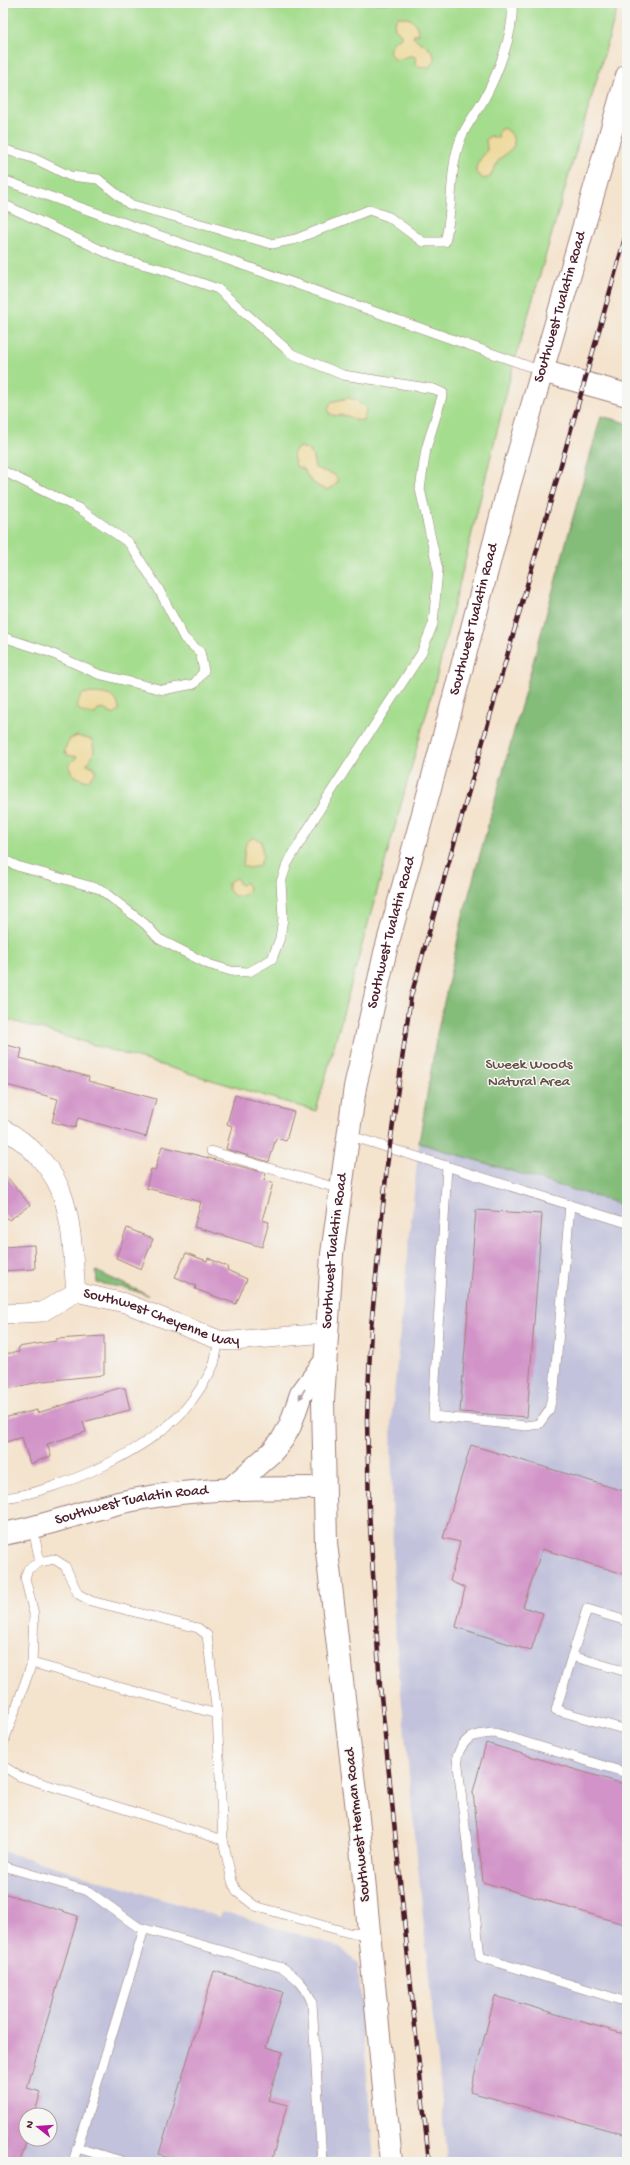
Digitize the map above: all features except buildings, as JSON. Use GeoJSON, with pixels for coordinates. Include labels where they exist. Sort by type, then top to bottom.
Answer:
{"type":"FeatureCollection","features":[{"type":"Feature","properties":{"kind":"main road","name":"Southwest Tualatin Road"},"geometry":{"type":"LineString","coordinates":[[3,1534],[33,1529],[124,1502],[150,1497],[230,1490],[324,1488],[324,1363],[332,1254],[355,1087],[367,1028],[385,952],[542,371],[627,76]]}},
{"type":"Feature","properties":{"kind":"main road"},"geometry":{"type":"LineString","coordinates":[[542,371],[627,395]]}},
{"type":"Feature","properties":{"kind":"main road"},"geometry":{"type":"LineString","coordinates":[[230,1490],[272,1452],[282,1440],[290,1426],[301,1394],[324,1363]]}},
{"type":"Feature","properties":{"kind":"main road","name":"Southwest Herman Road"},"geometry":{"type":"LineString","coordinates":[[324,1488],[326,1543],[359,1827],[391,2162]]}},
{"type":"Feature","properties":{"kind":"street"},"geometry":{"type":"LineString","coordinates":[[3,1130],[12,1134],[32,1150],[52,1173],[64,1199],[70,1228],[76,1292]]}},
{"type":"Feature","properties":{"kind":"street","name":"Southwest Cheyenne Way"},"geometry":{"type":"LineString","coordinates":[[3,1314],[42,1312],[76,1292],[125,1303],[219,1340],[326,1333]]}},
{"type":"Feature","properties":{"kind":"lane"},"geometry":{"type":"LineString","coordinates":[[3,150],[33,158],[70,176],[98,179],[130,204],[272,244],[296,238],[369,210],[389,217],[423,242],[445,242],[450,221],[452,170],[461,136],[483,101],[500,63],[514,17],[512,3]]}},
{"type":"Feature","properties":{"kind":"lane"},"geometry":{"type":"LineString","coordinates":[[3,180],[542,371]]}},
{"type":"Feature","properties":{"kind":"lane"},"geometry":{"type":"LineString","coordinates":[[3,204],[118,258],[218,289],[292,354],[343,375],[434,389],[443,393],[426,449],[420,489],[438,570],[433,624],[421,654],[323,804],[287,864],[281,882],[283,918],[280,938],[272,959],[249,972],[231,971],[208,964],[159,939],[145,924],[100,889],[32,871],[3,859]]}},
{"type":"Feature","properties":{"kind":"lane"},"geometry":{"type":"LineString","coordinates":[[3,471],[80,509],[129,543],[158,588],[184,638],[200,652],[204,671],[194,684],[163,690],[98,674],[49,652],[3,637]]}},
{"type":"Feature","properties":{"kind":"lane"},"geometry":{"type":"LineString","coordinates":[[348,1135],[627,1223]]}},
{"type":"Feature","properties":{"kind":"lane"},"geometry":{"type":"LineString","coordinates":[[212,1151],[340,1189]]}},
{"type":"Feature","properties":{"kind":"lane"},"geometry":{"type":"LineString","coordinates":[[447,1166],[433,1416],[526,1426],[540,1424],[549,1410],[554,1388],[570,1205]]}},
{"type":"Feature","properties":{"kind":"lane"},"geometry":{"type":"LineString","coordinates":[[3,1498],[44,1490],[84,1474],[118,1459],[160,1431],[190,1404],[213,1365],[219,1340]]}},
{"type":"Feature","properties":{"kind":"lane"},"geometry":{"type":"LineString","coordinates":[[33,1529],[40,1562]]}},
{"type":"Feature","properties":{"kind":"lane"},"geometry":{"type":"LineString","coordinates":[[3,1744],[32,1663],[34,1614],[25,1578],[28,1569],[40,1562],[54,1559],[65,1566],[78,1594],[91,1601],[198,1628],[207,1635],[217,1714],[223,1840],[232,1881],[237,1892],[255,1906],[357,1934],[369,1934]]}},
{"type":"Feature","properties":{"kind":"lane"},"geometry":{"type":"LineString","coordinates":[[627,1621],[587,1609],[556,1710],[627,1730]]}},
{"type":"Feature","properties":{"kind":"lane"},"geometry":{"type":"LineString","coordinates":[[572,1656],[627,1672]]}},
{"type":"Feature","properties":{"kind":"lane"},"geometry":{"type":"LineString","coordinates":[[32,1663],[217,1714]]}},
{"type":"Feature","properties":{"kind":"lane"},"geometry":{"type":"LineString","coordinates":[[627,1773],[495,1733],[478,1734],[471,1738],[462,1744],[457,1757],[480,1957],[627,2002]]}},
{"type":"Feature","properties":{"kind":"lane"},"geometry":{"type":"LineString","coordinates":[[3,1766],[19,1776],[223,1840]]}},
{"type":"Feature","properties":{"kind":"lane"},"geometry":{"type":"LineString","coordinates":[[3,1866],[88,1891],[138,1927],[283,1968],[295,1976],[307,1989],[312,2003],[322,2162]]}},
{"type":"Feature","properties":{"kind":"lane"},"geometry":{"type":"LineString","coordinates":[[73,2162],[144,1929]]}},
{"type":"Feature","properties":{"kind":"lane"},"geometry":{"type":"LineString","coordinates":[[77,2148],[125,2162]]}},
{"type":"Feature","properties":{"kind":"shaded area"},"geometry":{"type":"Polygon","coordinates":[[[419,1143],[627,1206],[627,2162],[447,2162],[394,1622],[391,1423],[419,1143]]]}},
{"type":"Feature","properties":{"kind":"shaded area"},"geometry":{"type":"Polygon","coordinates":[[[3,1851],[220,1917],[222,1911],[340,1947],[358,1964],[374,2162],[3,2162],[3,1851]]]}},
{"type":"Feature","properties":{"kind":"green space"},"geometry":{"type":"Polygon","coordinates":[[[3,3],[619,3],[511,374],[437,675],[316,1111],[3,1018],[3,3]]]}},
{"type":"Feature","properties":{"kind":"green space","name":"Sweek Woods Natural Area"},"geometry":{"type":"Polygon","coordinates":[[[601,416],[627,423],[627,1206],[419,1143],[437,1034],[463,916],[601,416]]]}},
{"type":"Feature","properties":{"kind":"green space"},"geometry":{"type":"Polygon","coordinates":[[[96,1271],[148,1295],[125,1288],[97,1283],[96,1271]]]}},
{"type":"Feature","properties":{"kind":"sand"},"geometry":{"type":"Polygon","coordinates":[[[398,17],[409,19],[415,23],[418,34],[414,35],[413,37],[432,51],[435,59],[429,68],[417,66],[415,63],[416,58],[413,56],[393,59],[389,51],[394,41],[401,38],[401,34],[395,28],[394,22],[398,17]]]}},
{"type":"Feature","properties":{"kind":"sand"},"geometry":{"type":"Polygon","coordinates":[[[504,128],[509,131],[512,136],[514,146],[498,161],[490,177],[484,179],[476,173],[476,169],[478,163],[487,150],[486,139],[490,136],[498,138],[499,130],[504,128]]]}},
{"type":"Feature","properties":{"kind":"sand"},"geometry":{"type":"Polygon","coordinates":[[[348,398],[356,400],[366,410],[363,420],[355,420],[345,415],[330,414],[328,409],[331,402],[348,398]]]}},
{"type":"Feature","properties":{"kind":"sand"},"geometry":{"type":"Polygon","coordinates":[[[300,447],[309,450],[313,457],[315,468],[335,475],[338,481],[335,486],[327,490],[320,487],[310,480],[305,470],[296,466],[293,456],[295,450],[300,447]]]}},
{"type":"Feature","properties":{"kind":"sand"},"geometry":{"type":"Polygon","coordinates":[[[84,693],[107,695],[115,699],[119,710],[114,715],[103,709],[98,710],[95,714],[85,713],[79,709],[78,706],[78,702],[84,693]]]}},
{"type":"Feature","properties":{"kind":"sand"},"geometry":{"type":"Polygon","coordinates":[[[77,736],[92,740],[94,752],[87,764],[94,767],[96,772],[88,781],[78,778],[73,774],[69,768],[69,764],[77,757],[67,755],[64,750],[70,739],[77,736]]]}},
{"type":"Feature","properties":{"kind":"sand"},"geometry":{"type":"Polygon","coordinates":[[[252,838],[261,841],[263,857],[259,866],[249,868],[243,866],[243,862],[246,843],[252,838]]]}},
{"type":"Feature","properties":{"kind":"sand"},"geometry":{"type":"Polygon","coordinates":[[[235,878],[239,881],[239,884],[242,885],[245,882],[249,887],[248,892],[242,896],[234,896],[228,889],[228,883],[235,878]]]}},
{"type":"Feature","properties":{"kind":"railway"},"geometry":{"type":"LineString","coordinates":[[429,2162],[380,1686],[369,1510],[367,1419],[371,1327],[387,1166],[411,996],[627,231]]}}]}
